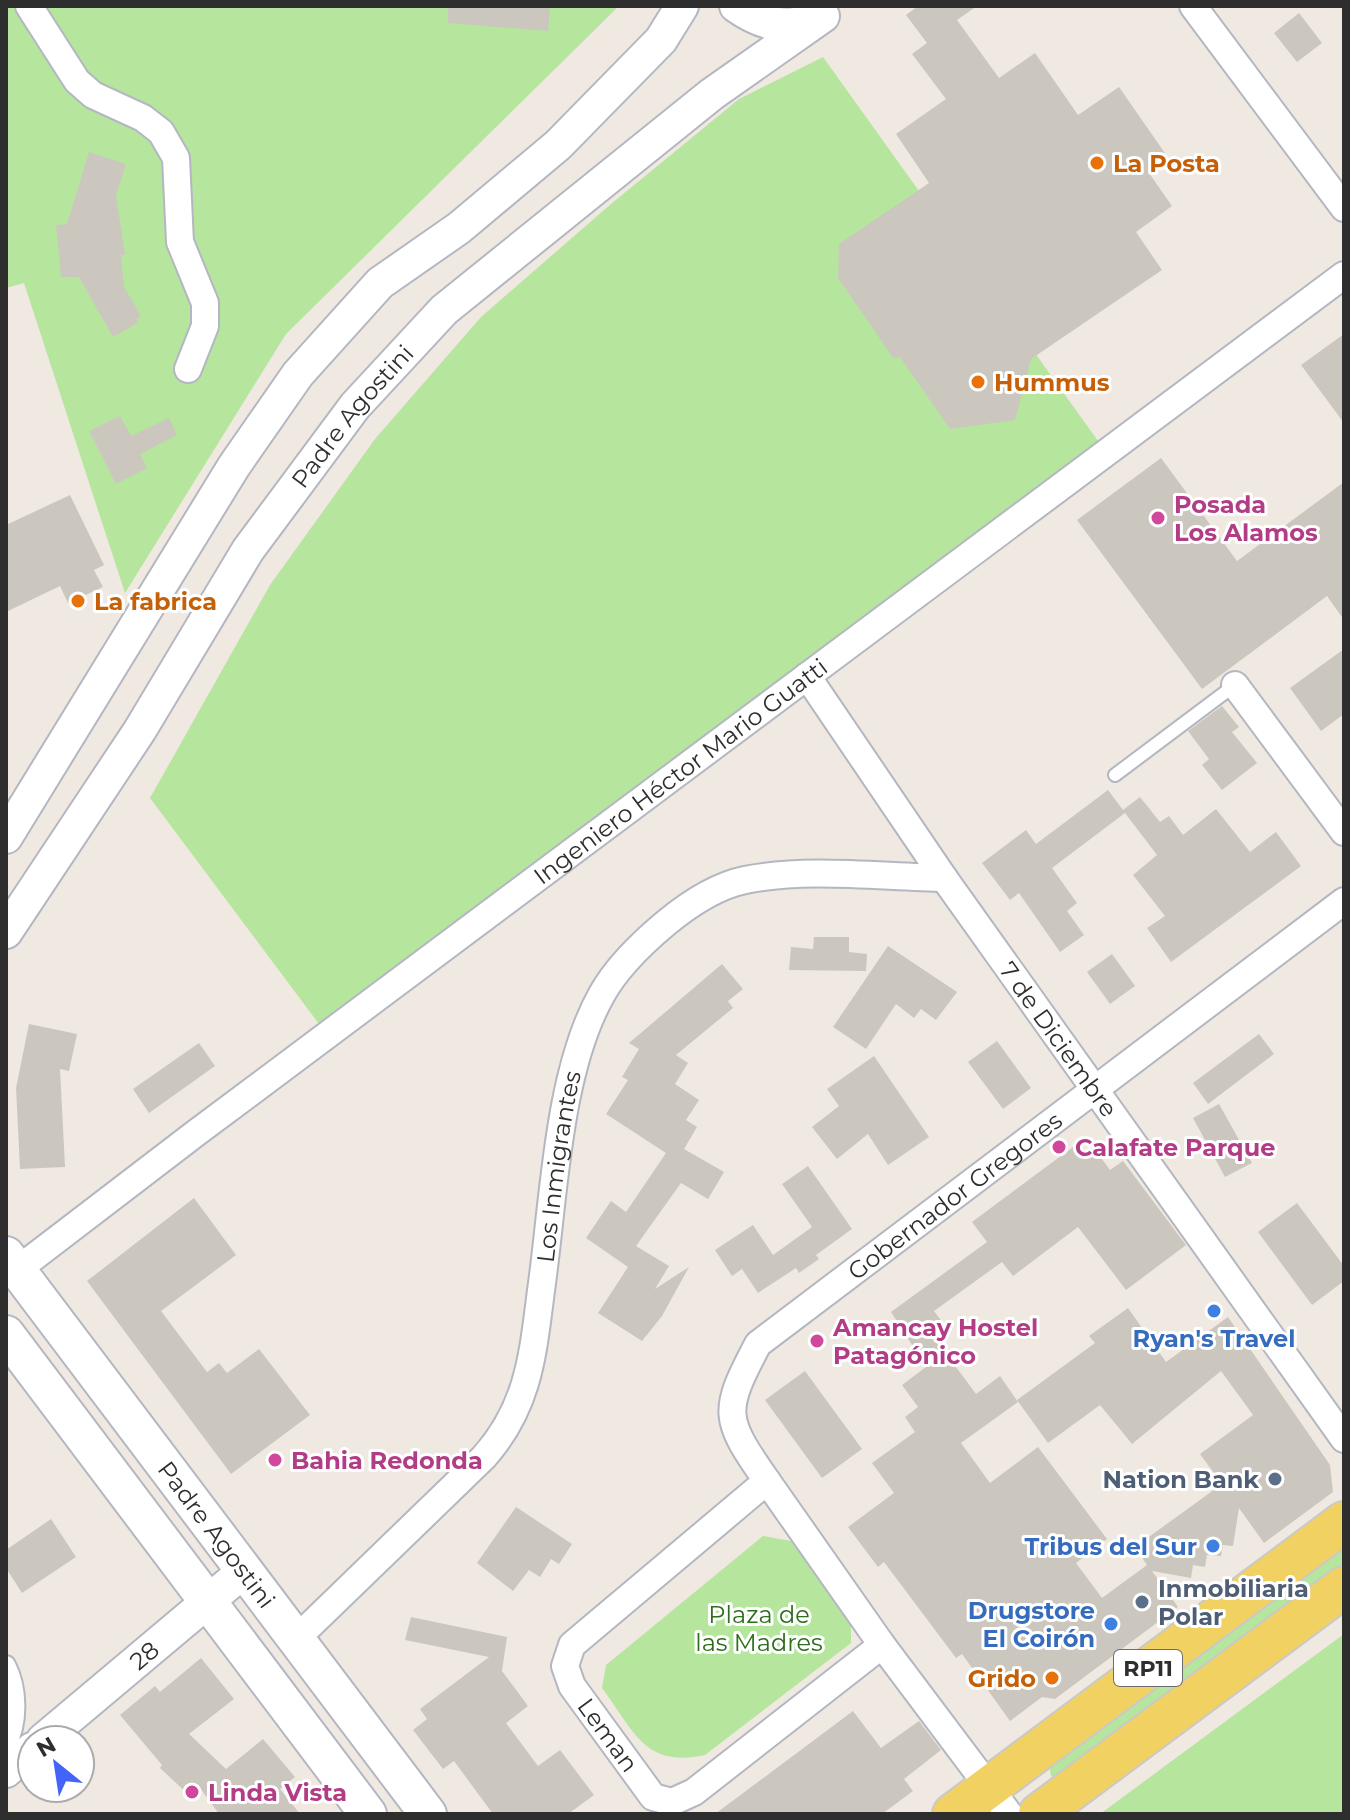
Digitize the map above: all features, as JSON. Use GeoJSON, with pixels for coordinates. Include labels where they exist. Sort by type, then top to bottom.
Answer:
{"type":"FeatureCollection","features":[{"type":"Feature","properties":{"kind":"main road","name":"Padre Agostini"},"geometry":{"type":"LineString","coordinates":[[12,1263],[428,1814]]}},
{"type":"Feature","properties":{"kind":"main road","name":"Padre Agostini"},"geometry":{"type":"LineString","coordinates":[[6,1334],[368,1814]]}},
{"type":"Feature","properties":{"kind":"main road","name":"RP11"},"geometry":{"type":"LineString","coordinates":[[953,1814],[999,1800],[1344,1522]]}},
{"type":"Feature","properties":{"kind":"main road","name":"RP11"},"geometry":{"type":"LineString","coordinates":[[1039,1814],[1344,1587]]}},
{"type":"Feature","properties":{"kind":"street"},"geometry":{"type":"LineString","coordinates":[[29,6],[77,81],[93,95],[143,118],[161,132],[176,158],[180,242],[205,303],[205,326],[188,369]]}},
{"type":"Feature","properties":{"kind":"street"},"geometry":{"type":"LineString","coordinates":[[6,837],[234,466],[298,374],[380,283],[459,228],[558,145],[661,40],[682,6]]}},
{"type":"Feature","properties":{"kind":"street"},"geometry":{"type":"LineString","coordinates":[[736,6],[752,18],[776,25],[800,24],[830,11]]}},
{"type":"Feature","properties":{"kind":"street"},"geometry":{"type":"LineString","coordinates":[[1193,6],[1344,208]]}},
{"type":"Feature","properties":{"kind":"street","name":"Padre Agostini"},"geometry":{"type":"LineString","coordinates":[[6,932],[140,730],[248,550],[355,406],[444,310],[700,103],[830,11]]}},
{"type":"Feature","properties":{"kind":"street","name":"Ingeniero Héctor Mario Guatti"},"geometry":{"type":"LineString","coordinates":[[12,1263],[1344,275]]}},
{"type":"Feature","properties":{"kind":"street","name":"7 de Diciembre"},"geometry":{"type":"LineString","coordinates":[[807,676],[944,878],[1344,1439]]}},
{"type":"Feature","properties":{"kind":"street"},"geometry":{"type":"LineString","coordinates":[[1235,685],[1344,832]]}},
{"type":"Feature","properties":{"kind":"street","name":"Los Inmigrantes"},"geometry":{"type":"LineString","coordinates":[[296,1639],[484,1457],[502,1437],[519,1406],[532,1353],[568,1090],[588,1023],[612,978],[679,912],[715,890],[743,880],[792,875],[944,878]]}},
{"type":"Feature","properties":{"kind":"street","name":"Gobernador Gregores"},"geometry":{"type":"LineString","coordinates":[[767,1481],[738,1439],[730,1417],[734,1389],[758,1344],[1095,1086],[1344,901]]}},
{"type":"Feature","properties":{"kind":"street"},"geometry":{"type":"LineString","coordinates":[[767,1481],[882,1645],[999,1800]]}},
{"type":"Feature","properties":{"kind":"street","name":"Leman"},"geometry":{"type":"LineString","coordinates":[[767,1481],[572,1645],[565,1666],[572,1686],[653,1797],[672,1802],[694,1792],[882,1645]]}},
{"type":"Feature","properties":{"kind":"street","name":"28"},"geometry":{"type":"LineString","coordinates":[[62,1724],[244,1571]]}},
{"type":"Feature","properties":{"kind":"street"},"geometry":{"type":"LineString","coordinates":[[6,1665],[11,1676],[16,1709],[6,1746]]}},
{"type":"Feature","properties":{"kind":"lane"},"geometry":{"type":"LineString","coordinates":[[1115,775],[1235,685]]}},
{"type":"Feature","properties":{"kind":"green space"},"geometry":{"type":"Polygon","coordinates":[[[6,6],[619,6],[286,334],[125,593],[24,283],[6,288],[6,6]]]}},
{"type":"Feature","properties":{"kind":"green space"},"geometry":{"type":"Polygon","coordinates":[[[823,57],[1098,441],[319,1024],[150,798],[270,585],[375,439],[481,317],[611,204],[739,99],[823,57]]]}},
{"type":"Feature","properties":{"kind":"green space","name":"Plaza de las Madres"},"geometry":{"type":"Polygon","coordinates":[[[763,1536],[791,1541],[851,1622],[851,1643],[705,1755],[684,1758],[654,1751],[633,1732],[602,1688],[606,1665],[763,1536]]]}},
{"type":"Feature","properties":{"kind":"green space"},"geometry":{"type":"Polygon","coordinates":[[[1344,1540],[1344,1564],[1065,1775],[1058,1779],[1051,1776],[1049,1764],[1344,1540]]]}},
{"type":"Feature","properties":{"kind":"green space"},"geometry":{"type":"Polygon","coordinates":[[[1344,1634],[1344,1814],[1100,1814],[1344,1634]]]}},
{"type":"Feature","properties":{"kind":"building"},"geometry":{"type":"Polygon","coordinates":[[[448,6],[550,7],[548,31],[448,23],[448,6]]]}},
{"type":"Feature","properties":{"kind":"building"},"geometry":{"type":"Polygon","coordinates":[[[918,6],[977,6],[957,20],[999,78],[1035,53],[1078,115],[1119,87],[1169,159],[1149,173],[1172,206],[1136,232],[1162,270],[1031,359],[1015,420],[950,429],[900,357],[894,359],[838,278],[839,244],[929,183],[896,134],[946,99],[912,54],[927,43],[906,15],[918,6]]]}},
{"type":"Feature","properties":{"kind":"building"},"geometry":{"type":"Polygon","coordinates":[[[1299,13],[1322,43],[1297,62],[1274,33],[1299,13]]]}},
{"type":"Feature","properties":{"kind":"building"},"geometry":{"type":"Polygon","coordinates":[[[89,152],[126,164],[116,195],[125,255],[121,255],[124,287],[141,316],[136,319],[138,323],[113,337],[79,277],[61,277],[56,225],[67,224],[89,152]]]}},
{"type":"Feature","properties":{"kind":"building"},"geometry":{"type":"Polygon","coordinates":[[[1344,334],[1344,423],[1301,365],[1344,334]]]}},
{"type":"Feature","properties":{"kind":"building"},"geometry":{"type":"Polygon","coordinates":[[[120,416],[131,436],[169,418],[177,435],[140,454],[147,468],[116,484],[89,431],[120,416]]]}},
{"type":"Feature","properties":{"kind":"building"},"geometry":{"type":"Polygon","coordinates":[[[1161,458],[1237,561],[1344,482],[1344,620],[1327,596],[1202,689],[1077,520],[1161,458]]]}},
{"type":"Feature","properties":{"kind":"building"},"geometry":{"type":"Polygon","coordinates":[[[70,495],[104,565],[94,570],[103,587],[68,603],[60,586],[6,612],[6,525],[70,495]]]}},
{"type":"Feature","properties":{"kind":"building"},"geometry":{"type":"Polygon","coordinates":[[[1344,649],[1344,714],[1321,731],[1290,688],[1344,649]]]}},
{"type":"Feature","properties":{"kind":"building"},"geometry":{"type":"Polygon","coordinates":[[[1222,706],[1239,727],[1232,732],[1257,763],[1222,790],[1202,765],[1209,759],[1188,731],[1222,706]]]}},
{"type":"Feature","properties":{"kind":"building"},"geometry":{"type":"Polygon","coordinates":[[[1108,790],[1123,810],[1140,797],[1160,822],[1169,816],[1183,835],[1216,809],[1250,852],[1276,832],[1301,866],[1171,962],[1147,928],[1165,916],[1133,875],[1157,855],[1125,813],[1052,868],[1077,903],[1067,911],[1084,935],[1060,952],[1019,893],[1010,900],[982,863],[1026,830],[1036,844],[1108,790]]]}},
{"type":"Feature","properties":{"kind":"building"},"geometry":{"type":"Polygon","coordinates":[[[814,937],[849,937],[849,952],[867,954],[866,971],[789,970],[791,947],[813,949],[814,937]]]}},
{"type":"Feature","properties":{"kind":"building"},"geometry":{"type":"Polygon","coordinates":[[[888,946],[957,992],[936,1020],[921,1009],[914,1018],[896,1004],[866,1049],[833,1027],[888,946]]]}},
{"type":"Feature","properties":{"kind":"building"},"geometry":{"type":"Polygon","coordinates":[[[1112,954],[1135,986],[1110,1004],[1087,972],[1112,954]]]}},
{"type":"Feature","properties":{"kind":"building"},"geometry":{"type":"Polygon","coordinates":[[[722,964],[743,989],[728,1001],[733,1008],[676,1055],[688,1063],[675,1084],[699,1100],[686,1120],[697,1127],[684,1149],[724,1172],[708,1199],[681,1183],[636,1246],[669,1266],[655,1289],[689,1267],[662,1316],[642,1341],[598,1313],[628,1267],[586,1238],[611,1201],[626,1212],[666,1153],[606,1114],[628,1080],[622,1077],[639,1049],[629,1043],[722,964]]]}},
{"type":"Feature","properties":{"kind":"building"},"geometry":{"type":"Polygon","coordinates":[[[29,1024],[77,1034],[69,1071],[60,1069],[65,1167],[20,1169],[16,1088],[29,1024]]]}},
{"type":"Feature","properties":{"kind":"building"},"geometry":{"type":"Polygon","coordinates":[[[1259,1034],[1274,1054],[1208,1104],[1193,1083],[1259,1034]]]}},
{"type":"Feature","properties":{"kind":"building"},"geometry":{"type":"Polygon","coordinates":[[[997,1041],[1031,1088],[1003,1109],[968,1062],[997,1041]]]}},
{"type":"Feature","properties":{"kind":"building"},"geometry":{"type":"Polygon","coordinates":[[[199,1043],[215,1066],[149,1113],[133,1089],[199,1043]]]}},
{"type":"Feature","properties":{"kind":"building"},"geometry":{"type":"Polygon","coordinates":[[[874,1056],[929,1137],[888,1165],[868,1134],[837,1159],[812,1127],[839,1106],[827,1089],[874,1056]]]}},
{"type":"Feature","properties":{"kind":"building"},"geometry":{"type":"Polygon","coordinates":[[[1219,1104],[1252,1163],[1225,1177],[1193,1118],[1219,1104]]]}},
{"type":"Feature","properties":{"kind":"building"},"geometry":{"type":"Polygon","coordinates":[[[1073,1147],[1081,1158],[1094,1148],[1110,1170],[1123,1161],[1186,1245],[1126,1290],[1078,1227],[1013,1276],[1002,1262],[934,1311],[949,1331],[936,1340],[976,1394],[1000,1376],[1018,1402],[961,1443],[990,1483],[1038,1447],[1107,1539],[1076,1563],[1102,1598],[1147,1565],[1135,1547],[1222,1484],[1200,1454],[1253,1415],[1221,1371],[1132,1444],[1100,1405],[1048,1443],[1017,1400],[1095,1343],[1089,1336],[1128,1308],[1166,1362],[1228,1317],[1330,1465],[1333,1492],[1264,1543],[1239,1508],[1233,1546],[1223,1545],[1221,1556],[1207,1555],[1205,1567],[1193,1565],[1191,1578],[1152,1571],[1178,1607],[1055,1699],[1042,1697],[1010,1721],[962,1654],[956,1658],[884,1562],[878,1567],[848,1527],[894,1493],[872,1463],[915,1432],[905,1417],[918,1407],[902,1385],[926,1367],[891,1312],[987,1242],[972,1222],[1073,1147]]]}},
{"type":"Feature","properties":{"kind":"building"},"geometry":{"type":"Polygon","coordinates":[[[808,1166],[852,1229],[816,1255],[819,1259],[799,1273],[796,1268],[758,1293],[742,1269],[732,1276],[715,1250],[753,1225],[773,1255],[812,1227],[782,1184],[808,1166]]]}},
{"type":"Feature","properties":{"kind":"building"},"geometry":{"type":"Polygon","coordinates":[[[194,1198],[236,1255],[161,1311],[207,1372],[219,1363],[227,1373],[259,1349],[310,1415],[231,1474],[87,1281],[194,1198]]]}},
{"type":"Feature","properties":{"kind":"building"},"geometry":{"type":"Polygon","coordinates":[[[1297,1203],[1344,1266],[1344,1281],[1312,1305],[1258,1232],[1297,1203]]]}},
{"type":"Feature","properties":{"kind":"building"},"geometry":{"type":"Polygon","coordinates":[[[805,1371],[862,1449],[822,1478],[765,1400],[805,1371]]]}},
{"type":"Feature","properties":{"kind":"building"},"geometry":{"type":"Polygon","coordinates":[[[516,1507],[572,1544],[559,1564],[551,1559],[540,1577],[529,1570],[513,1591],[477,1563],[516,1507]]]}},
{"type":"Feature","properties":{"kind":"building"},"geometry":{"type":"Polygon","coordinates":[[[51,1519],[76,1557],[22,1593],[6,1568],[6,1550],[51,1519]]]}},
{"type":"Feature","properties":{"kind":"building"},"geometry":{"type":"Polygon","coordinates":[[[411,1617],[507,1637],[502,1671],[528,1706],[506,1723],[538,1766],[560,1750],[594,1795],[568,1814],[493,1814],[454,1761],[443,1769],[413,1730],[427,1719],[420,1709],[489,1657],[405,1640],[411,1617]]]}},
{"type":"Feature","properties":{"kind":"building"},"geometry":{"type":"Polygon","coordinates":[[[201,1658],[234,1699],[189,1734],[226,1769],[263,1739],[295,1777],[280,1789],[300,1814],[219,1814],[200,1788],[191,1797],[160,1768],[162,1765],[120,1715],[155,1686],[160,1692],[201,1658]]]}},
{"type":"Feature","properties":{"kind":"building"},"geometry":{"type":"Polygon","coordinates":[[[853,1711],[881,1748],[919,1721],[941,1750],[904,1779],[913,1791],[882,1814],[715,1814],[853,1711]]]}},
{"type":"Feature","properties":{"kind":"place","name":"La Posta"},"geometry":{"type":"Point","coordinates":[1097,163]}},
{"type":"Feature","properties":{"kind":"place","name":"Hummus"},"geometry":{"type":"Point","coordinates":[978,382]}},
{"type":"Feature","properties":{"kind":"place","name":"Posada Los Alamos"},"geometry":{"type":"Point","coordinates":[1158,518]}},
{"type":"Feature","properties":{"kind":"place","name":"La fabrica"},"geometry":{"type":"Point","coordinates":[78,601]}},
{"type":"Feature","properties":{"kind":"place","name":"Calafate Parque"},"geometry":{"type":"Point","coordinates":[1059,1147]}},
{"type":"Feature","properties":{"kind":"place","name":"Ryan's Travel"},"geometry":{"type":"Point","coordinates":[1214,1311]}},
{"type":"Feature","properties":{"kind":"place","name":"Amancay Hostel Patagónico"},"geometry":{"type":"Point","coordinates":[817,1341]}},
{"type":"Feature","properties":{"kind":"place","name":"Bahia Redonda"},"geometry":{"type":"Point","coordinates":[275,1460]}},
{"type":"Feature","properties":{"kind":"place","name":"Nation Bank"},"geometry":{"type":"Point","coordinates":[1275,1479]}},
{"type":"Feature","properties":{"kind":"place","name":"Tribus del Sur"},"geometry":{"type":"Point","coordinates":[1213,1546]}},
{"type":"Feature","properties":{"kind":"place","name":"Inmobiliaria Polar"},"geometry":{"type":"Point","coordinates":[1142,1602]}},
{"type":"Feature","properties":{"kind":"place","name":"Drugstore El Coirón"},"geometry":{"type":"Point","coordinates":[1111,1624]}},
{"type":"Feature","properties":{"kind":"place","name":"Grido"},"geometry":{"type":"Point","coordinates":[1052,1678]}},
{"type":"Feature","properties":{"kind":"place","name":"Linda Vista"},"geometry":{"type":"Point","coordinates":[192,1792]}}]}
